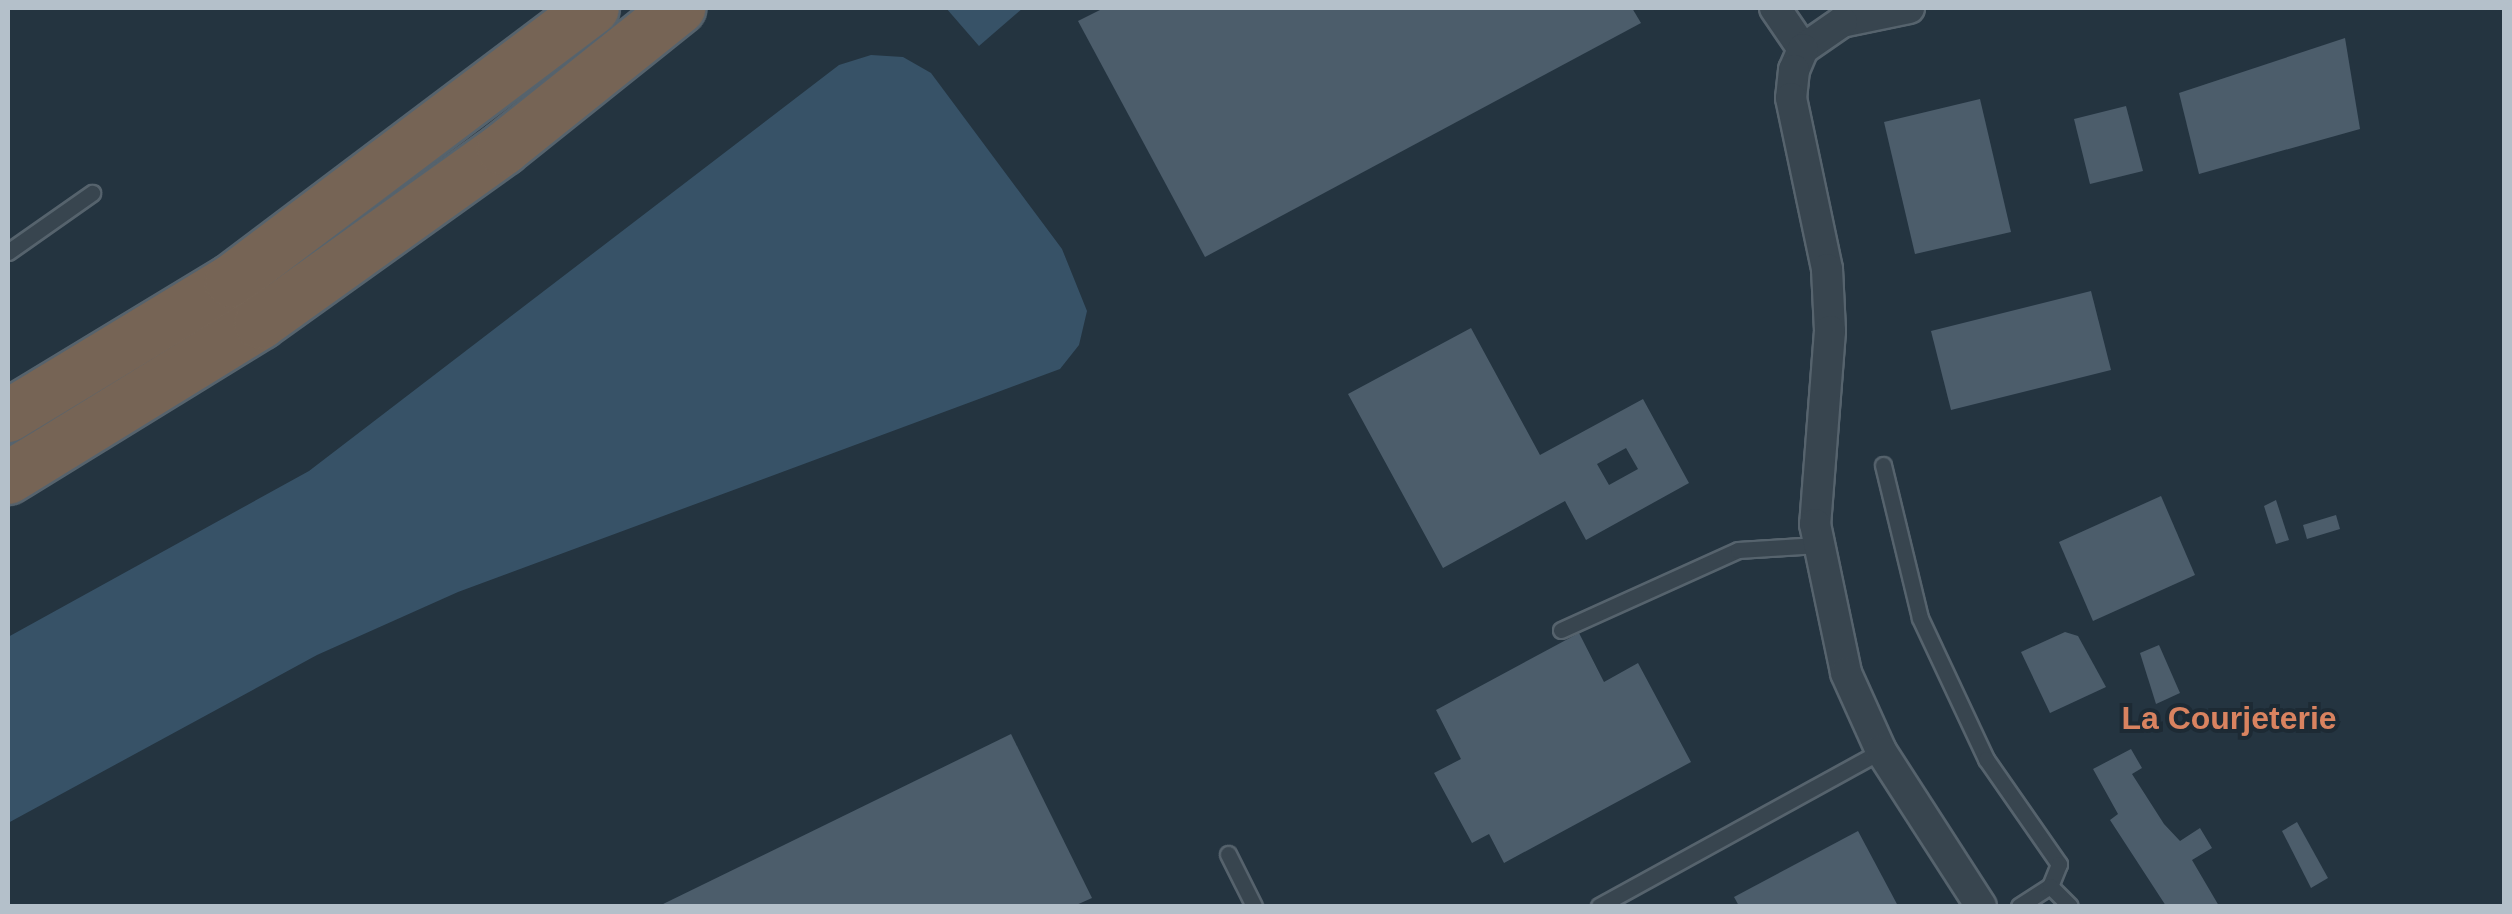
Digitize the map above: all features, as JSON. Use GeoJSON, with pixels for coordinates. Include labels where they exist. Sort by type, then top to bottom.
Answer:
{"type":"FeatureCollection","features":[{"type":"Feature","properties":{"kind":"highway"},"geometry":{"type":"LineString","coordinates":[[8,416],[232,281],[593,8]]}},
{"type":"Feature","properties":{"kind":"highway"},"geometry":{"type":"LineString","coordinates":[[8,478],[260,323],[504,149],[679,8]]}},
{"type":"Feature","properties":{"kind":"street"},"geometry":{"type":"LineString","coordinates":[[1775,8],[1804,49]]}},
{"type":"Feature","properties":{"kind":"street"},"geometry":{"type":"LineString","coordinates":[[1909,8],[1842,22],[1804,49],[1791,98],[1826,270],[1830,331],[1815,470],[1818,544],[1846,673],[1881,751],[1980,906]]}},
{"type":"Feature","properties":{"kind":"lane"},"geometry":{"type":"LineString","coordinates":[[8,252],[92,193]]}},
{"type":"Feature","properties":{"kind":"lane"},"geometry":{"type":"LineString","coordinates":[[1883,464],[1920,618],[1986,760],[2060,864],[2050,886],[2019,906]]}},
{"type":"Feature","properties":{"kind":"lane"},"geometry":{"type":"LineString","coordinates":[[1561,630],[1738,550],[1818,544]]}},
{"type":"Feature","properties":{"kind":"lane"},"geometry":{"type":"LineString","coordinates":[[1602,906],[1881,751]]}},
{"type":"Feature","properties":{"kind":"lane"},"geometry":{"type":"LineString","coordinates":[[1228,854],[1254,906]]}},
{"type":"Feature","properties":{"kind":"lane"},"geometry":{"type":"LineString","coordinates":[[2050,886],[2070,906]]}},
{"type":"Feature","properties":{"kind":"water"},"geometry":{"type":"Polygon","coordinates":[[[946,8],[1023,8],[979,46],[946,8]]]}},
{"type":"Feature","properties":{"kind":"water"},"geometry":{"type":"Polygon","coordinates":[[[871,55],[903,57],[931,73],[1062,249],[1087,311],[1079,345],[1060,369],[458,592],[317,655],[8,823],[8,637],[309,471],[839,65],[871,55]]]}},
{"type":"Feature","properties":{"kind":"building"},"geometry":{"type":"Polygon","coordinates":[[[1104,8],[1632,8],[1641,23],[1205,257],[1078,21],[1104,8]]]}},
{"type":"Feature","properties":{"kind":"building"},"geometry":{"type":"Polygon","coordinates":[[[2345,38],[2360,129],[2199,174],[2179,93],[2345,38]]]}},
{"type":"Feature","properties":{"kind":"building"},"geometry":{"type":"Polygon","coordinates":[[[1980,99],[2011,232],[1915,254],[1884,122],[1980,99]]]}},
{"type":"Feature","properties":{"kind":"building"},"geometry":{"type":"Polygon","coordinates":[[[2126,106],[2143,171],[2090,184],[2074,119],[2126,106]]]}},
{"type":"Feature","properties":{"kind":"building"},"geometry":{"type":"Polygon","coordinates":[[[2091,291],[2111,370],[1951,410],[1931,331],[2091,291]]]}},
{"type":"Feature","properties":{"kind":"building"},"geometry":{"type":"Polygon","coordinates":[[[1471,328],[1540,455],[1643,399],[1689,483],[1586,540],[1565,501],[1443,568],[1348,394],[1471,328]],[[1626,448],[1597,464],[1609,485],[1638,469],[1626,448]]]}},
{"type":"Feature","properties":{"kind":"building"},"geometry":{"type":"Polygon","coordinates":[[[2161,496],[2195,575],[2093,621],[2059,542],[2161,496]]]}},
{"type":"Feature","properties":{"kind":"building"},"geometry":{"type":"Polygon","coordinates":[[[2276,500],[2289,540],[2276,544],[2264,506],[2276,500]]]}},
{"type":"Feature","properties":{"kind":"building"},"geometry":{"type":"Polygon","coordinates":[[[2336,515],[2340,529],[2307,539],[2303,525],[2336,515]]]}},
{"type":"Feature","properties":{"kind":"building"},"geometry":{"type":"Polygon","coordinates":[[[2065,632],[2078,636],[2106,687],[2050,713],[2021,652],[2065,632]]]}},
{"type":"Feature","properties":{"kind":"building"},"geometry":{"type":"Polygon","coordinates":[[[1579,633],[1604,682],[1638,663],[1691,762],[1504,863],[1489,834],[1472,843],[1434,773],[1461,759],[1436,710],[1579,633]]]}},
{"type":"Feature","properties":{"kind":"building"},"geometry":{"type":"Polygon","coordinates":[[[2159,645],[2180,693],[2156,704],[2140,653],[2159,645]]]}},
{"type":"Feature","properties":{"kind":"building"},"geometry":{"type":"Polygon","coordinates":[[[1011,734],[1092,898],[1074,906],[659,906],[1011,734]]]}},
{"type":"Feature","properties":{"kind":"building"},"geometry":{"type":"Polygon","coordinates":[[[2131,749],[2142,768],[2132,774],[2164,824],[2180,841],[2200,828],[2212,848],[2192,860],[2219,906],[2166,906],[2110,820],[2118,814],[2093,769],[2131,749]]]}},
{"type":"Feature","properties":{"kind":"building"},"geometry":{"type":"Polygon","coordinates":[[[2297,822],[2328,878],[2311,888],[2282,831],[2297,822]]]}},
{"type":"Feature","properties":{"kind":"building"},"geometry":{"type":"Polygon","coordinates":[[[1858,831],[1898,906],[1739,906],[1734,897],[1858,831]]]}},
{"type":"Feature","properties":{"kind":"district","name":"La Courjeterie"},"geometry":{"type":"Point","coordinates":[2229,718]}}]}
